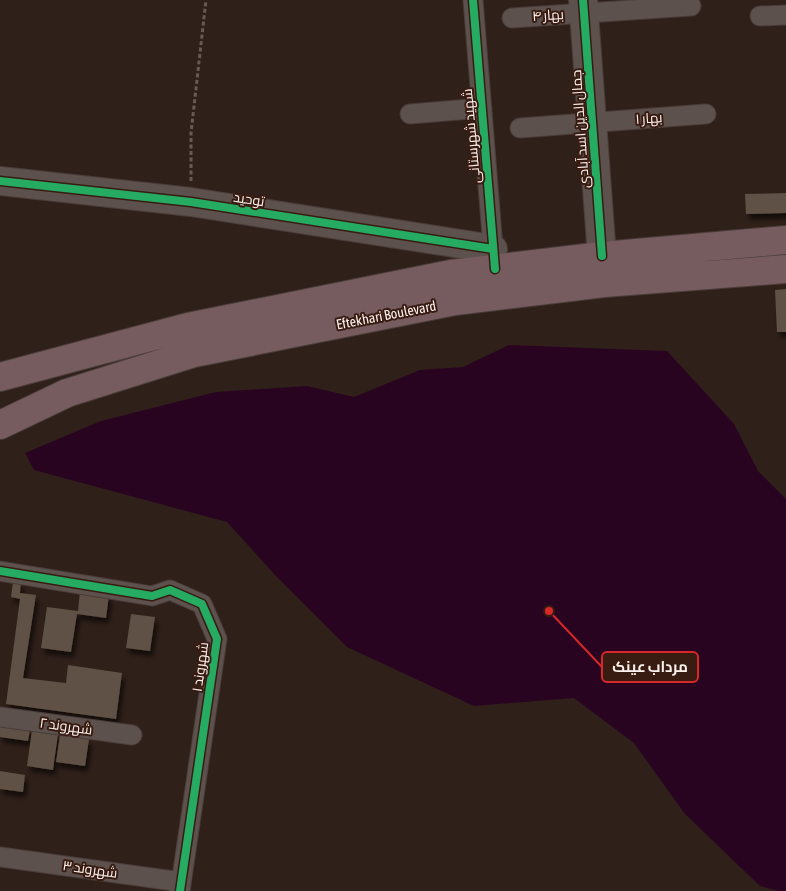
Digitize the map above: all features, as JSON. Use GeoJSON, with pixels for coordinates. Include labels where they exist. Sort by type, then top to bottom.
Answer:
{"type":"FeatureCollection","features":[{"type":"Feature","properties":{"kind":"highway","name":"Eftekhari Boulevard"},"geometry":{"type":"LineString","coordinates":[[0,377],[188,327],[451,274],[494,259],[602,256],[786,240]]}},
{"type":"Feature","properties":{"kind":"highway","name":"Eftekhari Boulevard"},"geometry":{"type":"LineString","coordinates":[[0,425],[67,393],[194,353],[456,301],[610,283],[786,269]]}},
{"type":"Feature","properties":{"kind":"street","name":"شهید شهرستانی"},"geometry":{"type":"LineString","coordinates":[[473,0],[494,259]]}},
{"type":"Feature","properties":{"kind":"street","name":"بهار ۴"},"geometry":{"type":"LineString","coordinates":[[512,18],[584,6],[690,6]]}},
{"type":"Feature","properties":{"kind":"street","name":"جمال الدین اسد آبادی"},"geometry":{"type":"LineString","coordinates":[[584,6],[602,256]]}},
{"type":"Feature","properties":{"kind":"street"},"geometry":{"type":"LineString","coordinates":[[760,16],[786,15]]}},
{"type":"Feature","properties":{"kind":"street"},"geometry":{"type":"LineString","coordinates":[[410,114],[482,108]]}},
{"type":"Feature","properties":{"kind":"street","name":"بهار ۱"},"geometry":{"type":"LineString","coordinates":[[520,128],[706,114]]}},
{"type":"Feature","properties":{"kind":"street","name":"توحید"},"geometry":{"type":"LineString","coordinates":[[0,181],[191,202],[494,259]]}},
{"type":"Feature","properties":{"kind":"street","name":"شهروند ۱"},"geometry":{"type":"LineString","coordinates":[[0,571],[152,596],[170,590],[202,604],[217,639],[180,886]]}},
{"type":"Feature","properties":{"kind":"street","name":"شهروند ۲"},"geometry":{"type":"LineString","coordinates":[[0,717],[132,735]]}},
{"type":"Feature","properties":{"kind":"street","name":"شهروند ۳"},"geometry":{"type":"LineString","coordinates":[[0,857],[180,886]]}},
{"type":"Feature","properties":{"kind":"path"},"geometry":{"type":"LineString","coordinates":[[191,202],[191,133],[206,0]]}},
{"type":"Feature","properties":{"kind":"shaded area"},"geometry":{"type":"Polygon","coordinates":[[[509,345],[667,351],[734,424],[758,471],[786,499],[786,891],[760,886],[685,814],[634,743],[574,698],[474,706],[347,647],[275,575],[227,522],[34,470],[25,453],[101,421],[216,392],[307,386],[354,397],[420,370],[463,367],[509,345]]]}},
{"type":"Feature","properties":{"kind":"building"},"geometry":{"type":"Polygon","coordinates":[[[786,193],[786,213],[746,214],[745,194],[786,193]]]}},
{"type":"Feature","properties":{"kind":"building"},"geometry":{"type":"Polygon","coordinates":[[[786,289],[786,332],[777,332],[775,290],[786,289]]]}},
{"type":"Feature","properties":{"kind":"building"},"geometry":{"type":"Polygon","coordinates":[[[13,582],[21,583],[20,593],[36,595],[23,678],[66,683],[68,665],[122,673],[116,719],[6,704],[20,599],[11,597],[13,582]]]}},
{"type":"Feature","properties":{"kind":"building"},"geometry":{"type":"Polygon","coordinates":[[[80,591],[109,595],[106,618],[77,614],[71,652],[41,648],[47,607],[78,611],[80,591]]]}},
{"type":"Feature","properties":{"kind":"building"},"geometry":{"type":"Polygon","coordinates":[[[131,614],[155,617],[150,651],[126,648],[131,614]]]}},
{"type":"Feature","properties":{"kind":"building"},"geometry":{"type":"Polygon","coordinates":[[[0,725],[30,730],[28,741],[0,737],[0,725]]]}},
{"type":"Feature","properties":{"kind":"building"},"geometry":{"type":"Polygon","coordinates":[[[32,730],[58,734],[53,770],[27,766],[32,730]]]}},
{"type":"Feature","properties":{"kind":"building"},"geometry":{"type":"Polygon","coordinates":[[[60,735],[89,739],[85,766],[56,762],[60,735]]]}},
{"type":"Feature","properties":{"kind":"building"},"geometry":{"type":"Polygon","coordinates":[[[0,771],[25,775],[23,792],[0,789],[0,771]]]}},
{"type":"Feature","properties":{"kind":"cycle path"},"geometry":{"type":"LineString","coordinates":[[473,0],[495,269]]}},
{"type":"Feature","properties":{"kind":"cycle path"},"geometry":{"type":"LineString","coordinates":[[583,0],[602,256]]}},
{"type":"Feature","properties":{"kind":"cycle path"},"geometry":{"type":"LineString","coordinates":[[0,181],[191,202],[493,249]]}},
{"type":"Feature","properties":{"kind":"cycle path"},"geometry":{"type":"LineString","coordinates":[[0,571],[152,596],[170,590],[202,604],[217,639],[180,891]]}},
{"type":"Feature","properties":{"kind":"place","name":"مرداب عینک"},"geometry":{"type":"Point","coordinates":[549,611]}}]}
